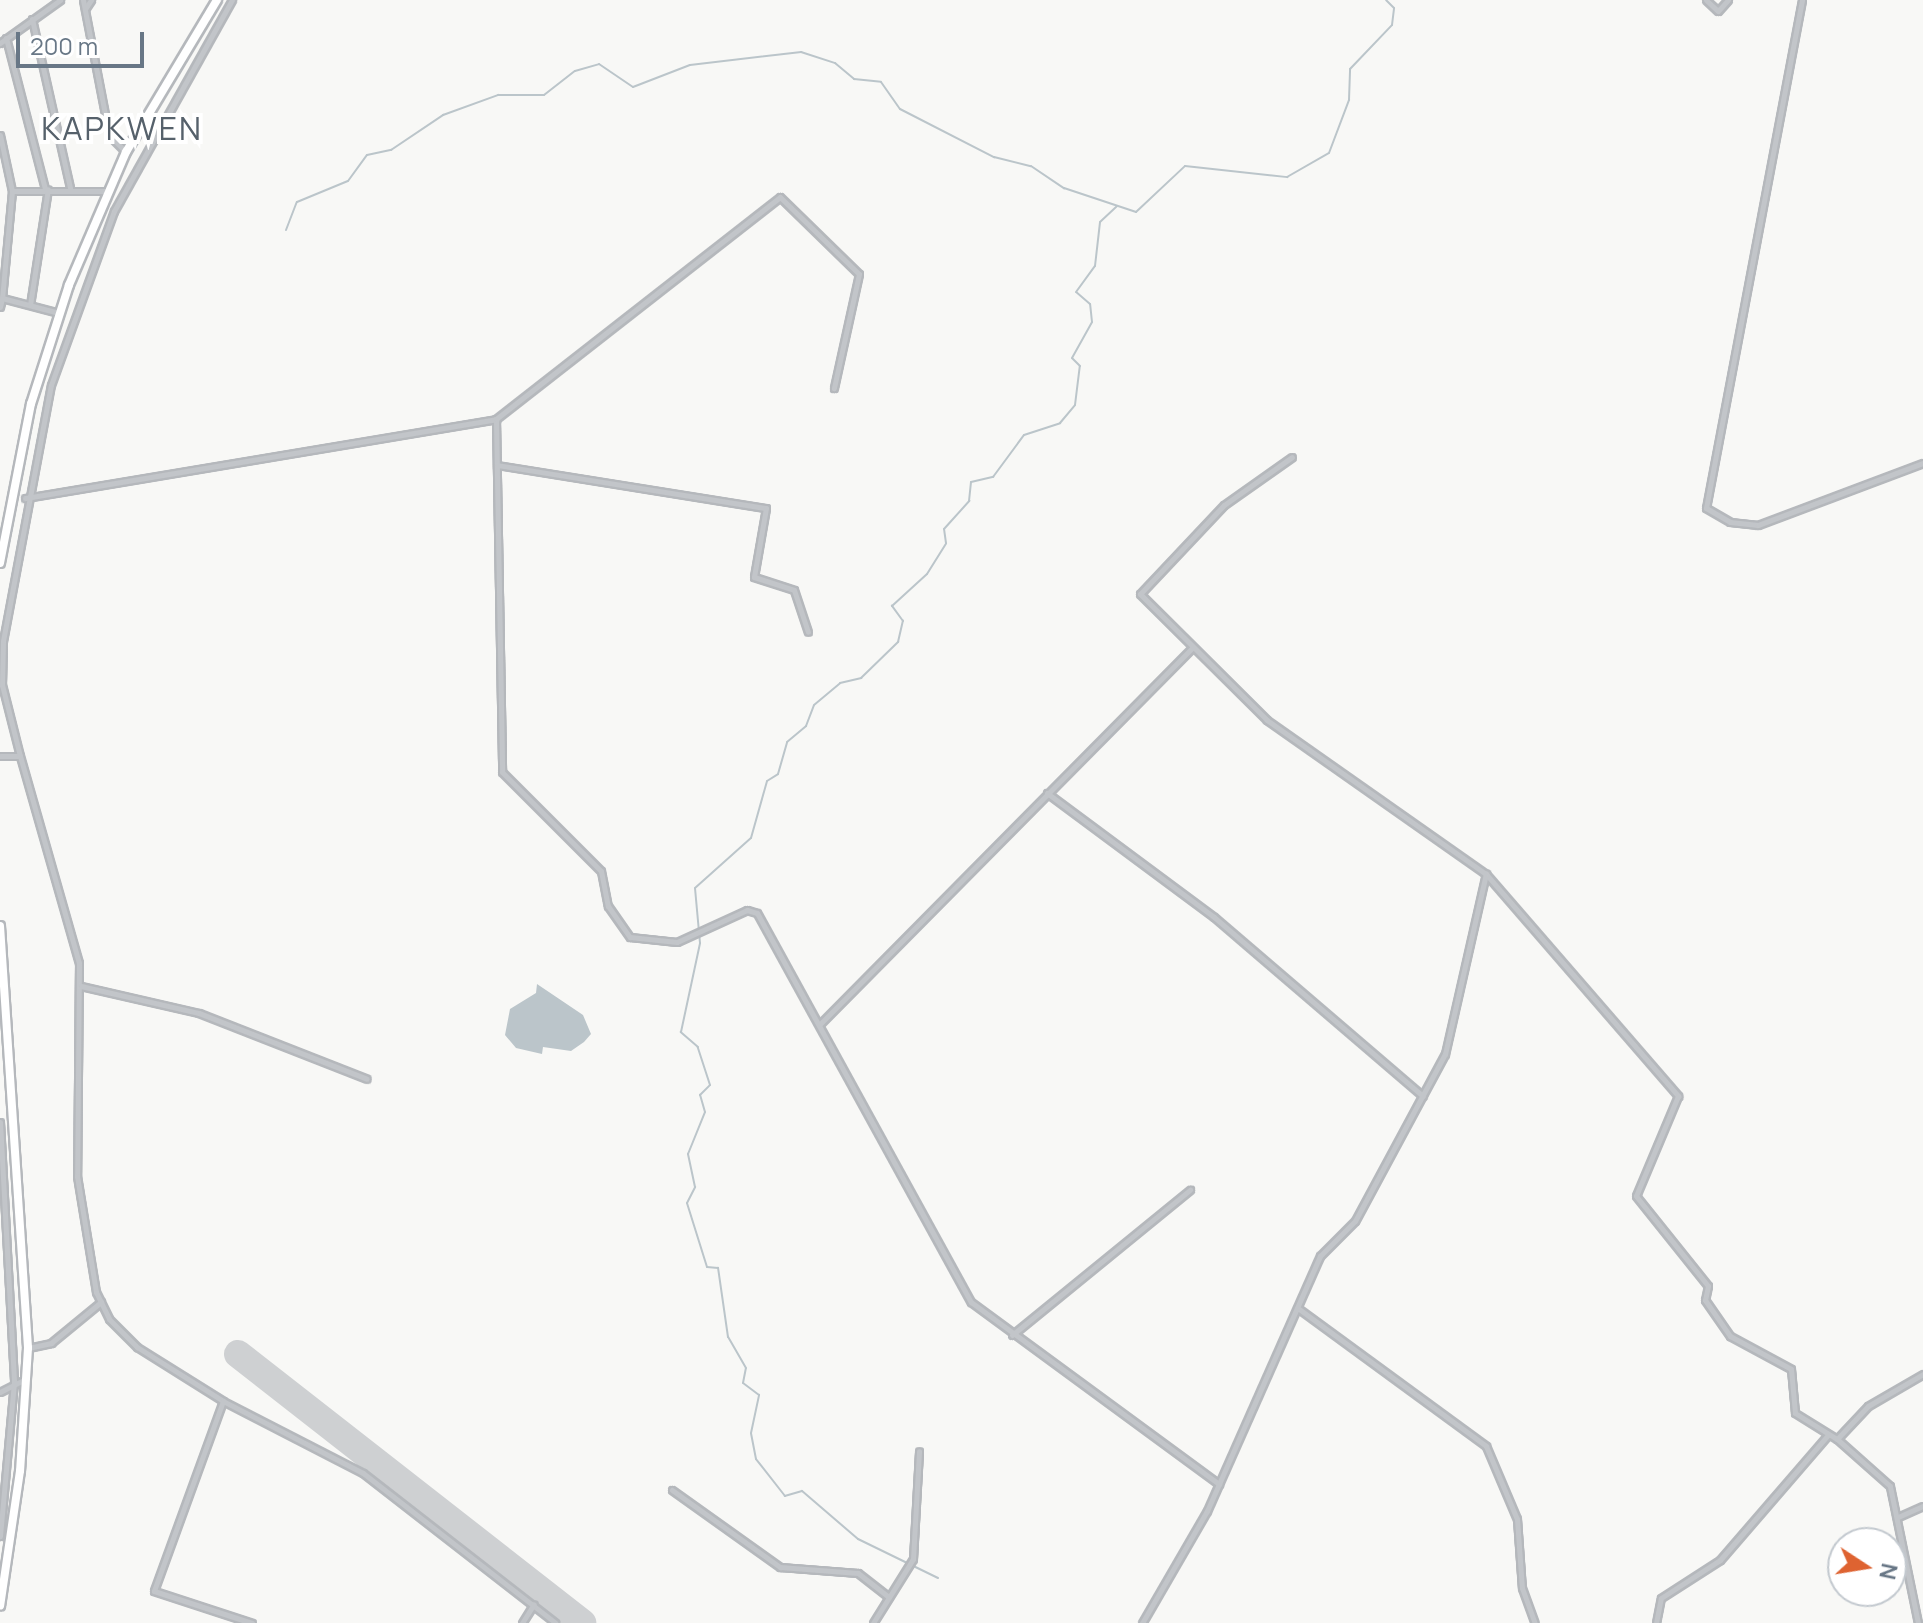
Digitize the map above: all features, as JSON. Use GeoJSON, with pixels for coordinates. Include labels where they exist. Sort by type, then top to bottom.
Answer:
{"type":"FeatureCollection","features":[{"type":"Feature","properties":{"kind":"highway"},"geometry":{"type":"LineString","coordinates":[[0,563],[51,335],[59,313],[101,205],[126,152],[217,0]]}},
{"type":"Feature","properties":{"kind":"highway"},"geometry":{"type":"LineString","coordinates":[[0,926],[28,1348],[28,1378],[0,1606]]}},
{"type":"Feature","properties":{"kind":"street"},"geometry":{"type":"LineString","coordinates":[[30,305],[46,189],[3,41],[60,0]]}},
{"type":"Feature","properties":{"kind":"street"},"geometry":{"type":"LineString","coordinates":[[83,0],[109,135],[126,152]]}},
{"type":"Feature","properties":{"kind":"street"},"geometry":{"type":"LineString","coordinates":[[84,10],[91,0]]}},
{"type":"Feature","properties":{"kind":"street"},"geometry":{"type":"LineString","coordinates":[[232,0],[114,211],[64,339],[25,498],[2,640],[2,685],[81,986],[77,1176],[101,1302],[117,1331],[223,1401],[363,1473],[556,1623]]}},
{"type":"Feature","properties":{"kind":"street"},"geometry":{"type":"LineString","coordinates":[[1706,0],[1718,11],[1728,0]]}},
{"type":"Feature","properties":{"kind":"street"},"geometry":{"type":"LineString","coordinates":[[1802,0],[1706,508],[1730,522],[1758,525],[1923,463]]}},
{"type":"Feature","properties":{"kind":"street"},"geometry":{"type":"LineString","coordinates":[[32,19],[70,188]]}},
{"type":"Feature","properties":{"kind":"street"},"geometry":{"type":"LineString","coordinates":[[0,135],[12,191],[0,307]]}},
{"type":"Feature","properties":{"kind":"street"},"geometry":{"type":"LineString","coordinates":[[12,191],[70,188],[108,191]]}},
{"type":"Feature","properties":{"kind":"street"},"geometry":{"type":"LineString","coordinates":[[25,498],[496,419],[782,197],[859,274],[834,388]]}},
{"type":"Feature","properties":{"kind":"street"},"geometry":{"type":"LineString","coordinates":[[101,205],[114,211]]}},
{"type":"Feature","properties":{"kind":"street"},"geometry":{"type":"LineString","coordinates":[[2,298],[59,313]]}},
{"type":"Feature","properties":{"kind":"street"},"geometry":{"type":"LineString","coordinates":[[51,335],[64,339]]}},
{"type":"Feature","properties":{"kind":"street"},"geometry":{"type":"LineString","coordinates":[[496,419],[502,772],[601,871],[622,931],[643,942],[677,942],[751,910],[820,1024],[966,1296],[1012,1335],[1219,1484]]}},
{"type":"Feature","properties":{"kind":"street"},"geometry":{"type":"LineString","coordinates":[[1292,457],[1224,505],[1142,587],[1142,596],[1267,720],[1486,874],[1678,1096],[1636,1196],[1708,1286],[1705,1300],[1730,1336],[1791,1369],[1795,1413],[1837,1439],[1884,1477],[1898,1517],[1918,1623]]}},
{"type":"Feature","properties":{"kind":"street"},"geometry":{"type":"LineString","coordinates":[[497,465],[766,508],[754,577],[794,590],[808,632]]}},
{"type":"Feature","properties":{"kind":"street"},"geometry":{"type":"LineString","coordinates":[[820,1024],[1193,647]]}},
{"type":"Feature","properties":{"kind":"street"},"geometry":{"type":"LineString","coordinates":[[0,756],[20,756]]}},
{"type":"Feature","properties":{"kind":"street"},"geometry":{"type":"LineString","coordinates":[[1047,793],[1214,917],[1423,1096]]}},
{"type":"Feature","properties":{"kind":"street"},"geometry":{"type":"LineString","coordinates":[[1142,1623],[1219,1484],[1320,1256],[1355,1221],[1445,1054],[1486,874]]}},
{"type":"Feature","properties":{"kind":"street"},"geometry":{"type":"LineString","coordinates":[[81,986],[199,1013],[367,1079]]}},
{"type":"Feature","properties":{"kind":"street"},"geometry":{"type":"LineString","coordinates":[[0,1122],[14,1382],[0,1536]]}},
{"type":"Feature","properties":{"kind":"street"},"geometry":{"type":"LineString","coordinates":[[1012,1335],[1190,1190]]}},
{"type":"Feature","properties":{"kind":"street"},"geometry":{"type":"LineString","coordinates":[[28,1348],[51,1343],[101,1302]]}},
{"type":"Feature","properties":{"kind":"street"},"geometry":{"type":"LineString","coordinates":[[1299,1309],[1486,1446],[1517,1519],[1522,1588],[1535,1623]]}},
{"type":"Feature","properties":{"kind":"street"},"geometry":{"type":"LineString","coordinates":[[1837,1439],[1868,1406],[1923,1374]]}},
{"type":"Feature","properties":{"kind":"street"},"geometry":{"type":"LineString","coordinates":[[0,1392],[14,1382],[28,1378]]}},
{"type":"Feature","properties":{"kind":"street"},"geometry":{"type":"LineString","coordinates":[[223,1401],[154,1591],[252,1623]]}},
{"type":"Feature","properties":{"kind":"street"},"geometry":{"type":"LineString","coordinates":[[1656,1623],[1661,1598],[1720,1560],[1828,1435]]}},
{"type":"Feature","properties":{"kind":"street"},"geometry":{"type":"LineString","coordinates":[[873,1623],[913,1559],[919,1451]]}},
{"type":"Feature","properties":{"kind":"street"},"geometry":{"type":"LineString","coordinates":[[672,1490],[780,1567],[858,1573],[889,1597]]}},
{"type":"Feature","properties":{"kind":"street"},"geometry":{"type":"LineString","coordinates":[[1898,1517],[1923,1506]]}},
{"type":"Feature","properties":{"kind":"street"},"geometry":{"type":"LineString","coordinates":[[522,1623],[534,1604]]}},
{"type":"Feature","properties":{"kind":"shaded area"},"geometry":{"type":"Polygon","coordinates":[[[537,984],[583,1015],[591,1034],[571,1051],[543,1047],[542,1054],[516,1048],[505,1035],[510,1009],[536,993],[537,984]]]}},
{"type":"Feature","properties":{"kind":"waterway"},"geometry":{"type":"LineString","coordinates":[[286,230],[297,202],[348,181],[367,155],[391,150],[443,115],[498,95],[544,95],[575,71],[599,64],[633,87],[690,65],[801,52],[835,63],[854,79],[881,82],[900,109],[994,157],[1031,166],[1064,188],[1136,212],[1185,166],[1287,177],[1329,153],[1349,100],[1350,69],[1392,25],[1394,8],[1386,0]]}},
{"type":"Feature","properties":{"kind":"waterway"},"geometry":{"type":"LineString","coordinates":[[938,1578],[858,1539],[802,1491],[785,1496],[756,1459],[751,1433],[759,1395],[743,1383],[746,1368],[728,1337],[718,1268],[707,1267],[687,1203],[695,1187],[688,1154],[705,1112],[700,1095],[710,1085],[698,1047],[681,1032],[700,943],[695,888],[751,838],[767,781],[778,774],[787,742],[806,726],[814,705],[840,683],[861,678],[898,642],[903,621],[892,606],[927,574],[946,543],[944,529],[969,501],[971,482],[993,477],[1024,435],[1060,423],[1075,405],[1080,366],[1072,358],[1092,322],[1090,304],[1076,292],[1095,266],[1100,222],[1117,206]]}},
{"type":"Feature","properties":{"kind":"runway"},"geometry":{"type":"LineString","coordinates":[[238,1354],[582,1623]]}},
{"type":"Feature","properties":{"kind":"district","name":"KAPKWEN"},"geometry":{"type":"Point","coordinates":[122,128]}}]}
